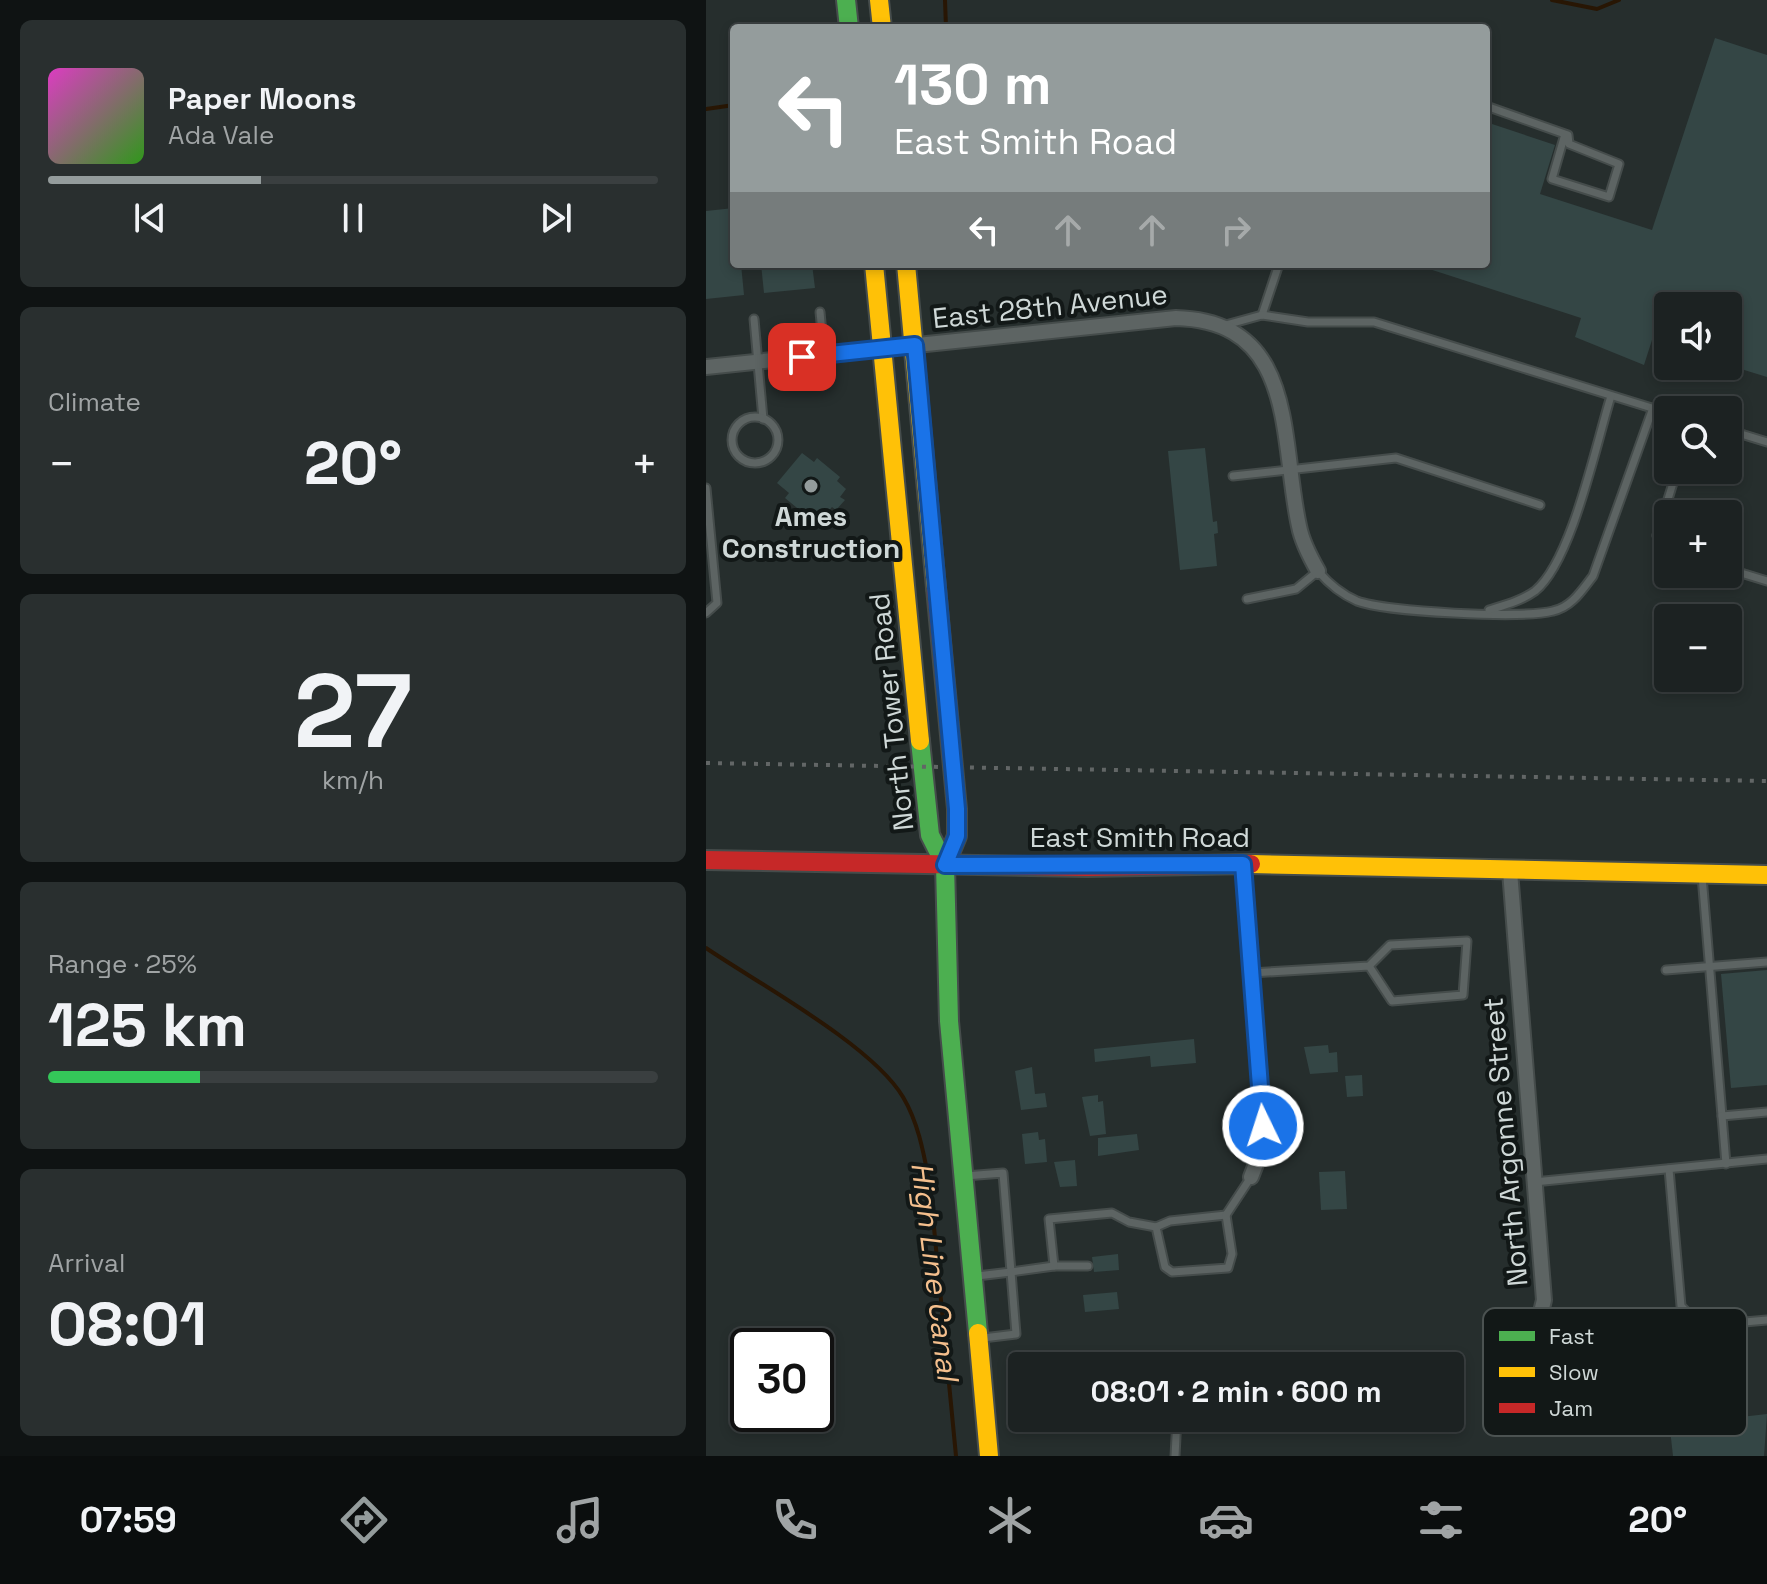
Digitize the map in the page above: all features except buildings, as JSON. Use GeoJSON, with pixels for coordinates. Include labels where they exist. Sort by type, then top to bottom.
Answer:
{"type":"FeatureCollection","features":[{"type":"Feature","properties":{"kind":"main road"},"geometry":{"type":"LineString","coordinates":[[846,0],[849,24]]}},
{"type":"Feature","properties":{"kind":"main road"},"geometry":{"type":"LineString","coordinates":[[879,0],[882,24]]}},
{"type":"Feature","properties":{"kind":"main road","name":"North Tower Road"},"geometry":{"type":"LineString","coordinates":[[874,268],[927,811],[930,835],[945,865]]}},
{"type":"Feature","properties":{"kind":"main road","name":"North Tower Road"},"geometry":{"type":"LineString","coordinates":[[906,268],[957,809],[957,836],[945,865],[949,1021],[989,1456]]}},
{"type":"Feature","properties":{"kind":"main road","name":"East Smith Road"},"geometry":{"type":"LineString","coordinates":[[706,860],[945,865],[1243,864],[1767,875]]}},
{"type":"Feature","properties":{"kind":"street","name":"East 28th Avenue"},"geometry":{"type":"LineString","coordinates":[[706,367],[1176,318],[1221,326],[1248,344],[1274,381],[1299,530],[1318,571]]}},
{"type":"Feature","properties":{"kind":"street"},"geometry":{"type":"LineString","coordinates":[[1243,864],[1263,1146],[1251,1177]]}},
{"type":"Feature","properties":{"kind":"street","name":"North Argonne Street"},"geometry":{"type":"LineString","coordinates":[[1510,871],[1544,1300],[1542,1308]]}},
{"type":"Feature","properties":{"kind":"lane"},"geometry":{"type":"LineString","coordinates":[[1490,107],[1565,134],[1569,144],[1619,164],[1609,197],[1552,179],[1565,134]]}},
{"type":"Feature","properties":{"kind":"lane"},"geometry":{"type":"LineString","coordinates":[[1262,315],[1278,268]]}},
{"type":"Feature","properties":{"kind":"lane"},"geometry":{"type":"LineString","coordinates":[[820,312],[824,355]]}},
{"type":"Feature","properties":{"kind":"lane"},"geometry":{"type":"LineString","coordinates":[[1221,326],[1262,315],[1308,322],[1374,322],[1653,408],[1593,576],[1576,599],[1555,611],[1521,614],[1373,606],[1342,593],[1318,571],[1296,589],[1247,599]]}},
{"type":"Feature","properties":{"kind":"lane"},"geometry":{"type":"LineString","coordinates":[[754,319],[763,419],[775,429],[776,451],[764,462],[749,462],[737,454],[734,434],[749,419],[763,419]]}},
{"type":"Feature","properties":{"kind":"lane"},"geometry":{"type":"LineString","coordinates":[[1485,611],[1516,602],[1535,591],[1561,556],[1611,396]]}},
{"type":"Feature","properties":{"kind":"lane"},"geometry":{"type":"LineString","coordinates":[[1742,434],[1767,442]]}},
{"type":"Feature","properties":{"kind":"lane"},"geometry":{"type":"LineString","coordinates":[[1233,476],[1396,458],[1540,505]]}},
{"type":"Feature","properties":{"kind":"lane"},"geometry":{"type":"LineString","coordinates":[[706,488],[717,603],[706,613]]}},
{"type":"Feature","properties":{"kind":"lane"},"geometry":{"type":"LineString","coordinates":[[1742,573],[1767,581]]}},
{"type":"Feature","properties":{"kind":"lane"},"geometry":{"type":"LineString","coordinates":[[1702,874],[1726,1164]]}},
{"type":"Feature","properties":{"kind":"lane"},"geometry":{"type":"LineString","coordinates":[[1251,973],[1369,966],[1390,945],[1467,941],[1463,995],[1392,1001],[1369,966]]}},
{"type":"Feature","properties":{"kind":"lane"},"geometry":{"type":"LineString","coordinates":[[1666,970],[1767,962]]}},
{"type":"Feature","properties":{"kind":"lane"},"geometry":{"type":"LineString","coordinates":[[1722,1116],[1767,1112]]}},
{"type":"Feature","properties":{"kind":"lane"},"geometry":{"type":"LineString","coordinates":[[1534,1182],[1767,1159]]}},
{"type":"Feature","properties":{"kind":"lane"},"geometry":{"type":"LineString","coordinates":[[1669,1169],[1683,1308]]}},
{"type":"Feature","properties":{"kind":"lane"},"geometry":{"type":"LineString","coordinates":[[962,1176],[1003,1173],[1016,1334],[977,1338]]}},
{"type":"Feature","properties":{"kind":"lane"},"geometry":{"type":"LineString","coordinates":[[1156,1227],[1165,1267],[1172,1272],[1228,1268],[1232,1254],[1226,1215],[1251,1177]]}},
{"type":"Feature","properties":{"kind":"lane"},"geometry":{"type":"LineString","coordinates":[[1054,1266],[1049,1219],[1112,1213],[1129,1222],[1156,1227],[1170,1221],[1226,1215]]}},
{"type":"Feature","properties":{"kind":"lane"},"geometry":{"type":"LineString","coordinates":[[971,1276],[1054,1266],[1088,1266]]}},
{"type":"Feature","properties":{"kind":"lane"},"geometry":{"type":"LineString","coordinates":[[1747,1322],[1767,1320]]}},
{"type":"Feature","properties":{"kind":"lane"},"geometry":{"type":"LineString","coordinates":[[1175,1456],[1176,1432]]}},
{"type":"Feature","properties":{"kind":"waterway","name":"High Line Canal"},"geometry":{"type":"LineString","coordinates":[[945,0],[946,24]]}},
{"type":"Feature","properties":{"kind":"waterway","name":"High Line Canal"},"geometry":{"type":"LineString","coordinates":[[1552,0],[1597,9],[1619,0]]}},
{"type":"Feature","properties":{"kind":"waterway","name":"High Line Canal"},"geometry":{"type":"LineString","coordinates":[[706,109],[730,106]]}},
{"type":"Feature","properties":{"kind":"waterway","name":"High Line Canal"},"geometry":{"type":"LineString","coordinates":[[706,948],[841,1036],[888,1077],[909,1107],[930,1186],[956,1456]]}},
{"type":"Feature","properties":{"kind":"railway"},"geometry":{"type":"LineString","coordinates":[[706,763],[1767,781]]}},
{"type":"Feature","properties":{"kind":"traffic: fast"},"geometry":{"type":"LineString","coordinates":[[846,0],[849,24]]}},
{"type":"Feature","properties":{"kind":"traffic: fast"},"geometry":{"type":"LineString","coordinates":[[920,741],[930,835],[945,865],[949,1021],[978,1333]]}},
{"type":"Feature","properties":{"kind":"traffic: slow"},"geometry":{"type":"LineString","coordinates":[[879,0],[882,24]]}},
{"type":"Feature","properties":{"kind":"traffic: slow"},"geometry":{"type":"LineString","coordinates":[[874,268],[920,741]]}},
{"type":"Feature","properties":{"kind":"traffic: slow"},"geometry":{"type":"LineString","coordinates":[[906,268],[936,588]]}},
{"type":"Feature","properties":{"kind":"traffic: slow"},"geometry":{"type":"LineString","coordinates":[[1251,864],[1767,875]]}},
{"type":"Feature","properties":{"kind":"traffic: slow"},"geometry":{"type":"LineString","coordinates":[[978,1333],[989,1456]]}},
{"type":"Feature","properties":{"kind":"traffic: jam"},"geometry":{"type":"LineString","coordinates":[[936,588],[957,809],[957,836],[945,865]]}},
{"type":"Feature","properties":{"kind":"traffic: jam"},"geometry":{"type":"LineString","coordinates":[[706,860],[1087,867],[1251,864]]}},
{"type":"Feature","properties":{"kind":"place","name":"Ames Construction"},"geometry":{"type":"Point","coordinates":[811,486]}},
{"type":"Feature","properties":{"kind":"route"},"geometry":{"type":"LineString","coordinates":[[802,357],[915,345],[957,809],[957,836],[945,865],[1087,867],[1243,864],[1263,1126]]}}]}
